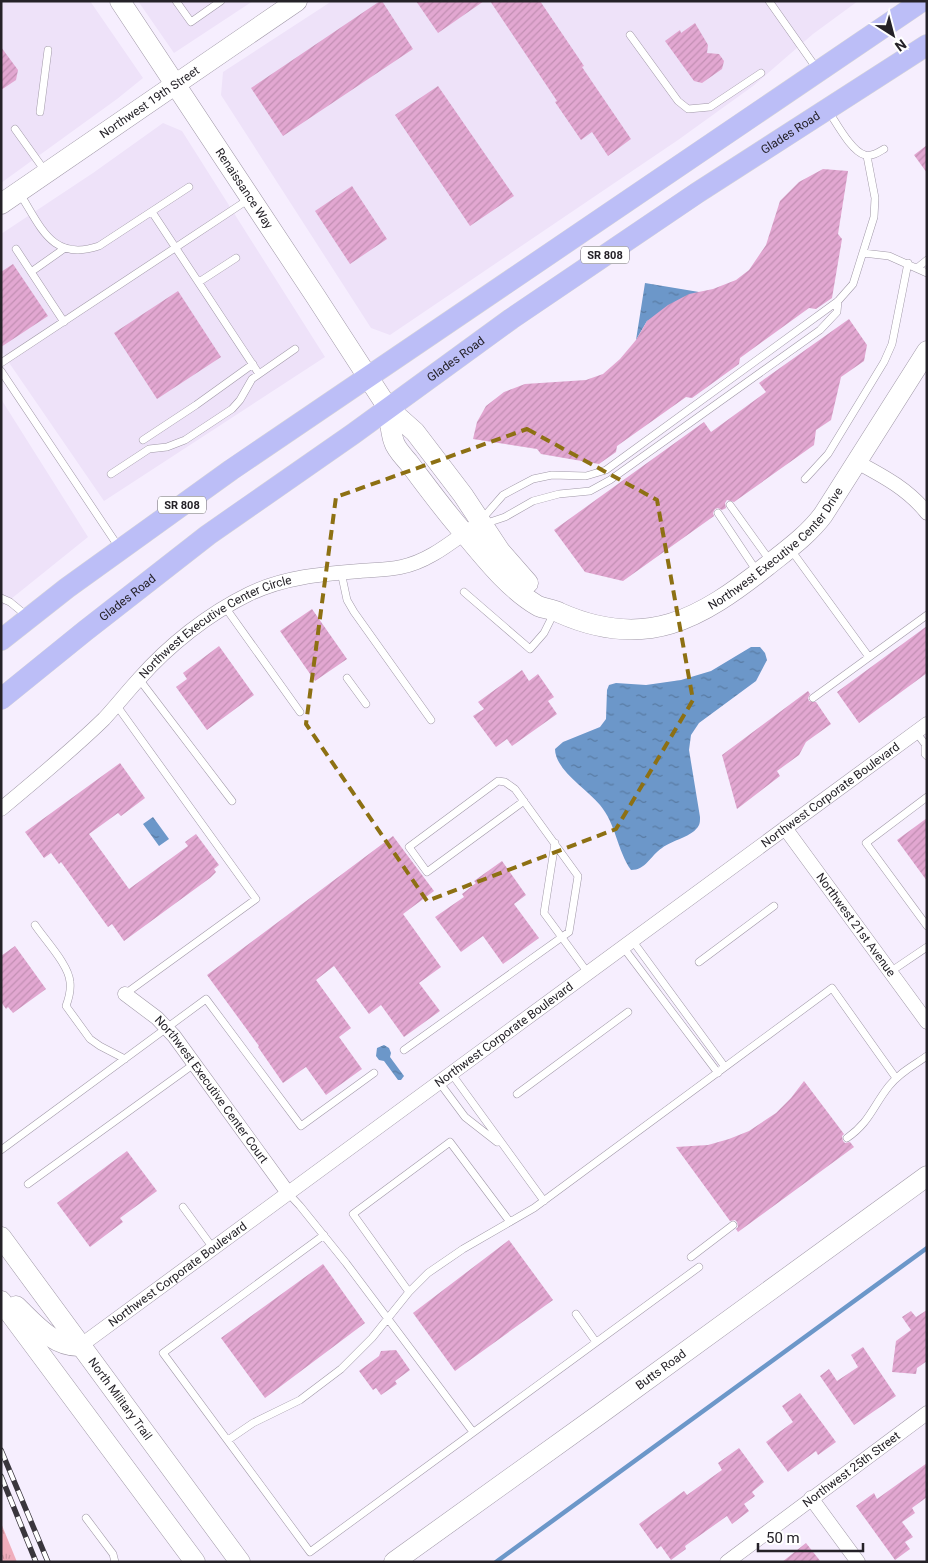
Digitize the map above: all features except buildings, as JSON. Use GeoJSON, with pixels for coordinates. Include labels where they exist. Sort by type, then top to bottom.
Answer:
{"type":"FeatureCollection","features":[{"type":"Feature","properties":{"kind":"main road","name":"SR 808"},"geometry":{"type":"LineString","coordinates":[[1,640],[120,549],[231,470],[922,1]]}},
{"type":"Feature","properties":{"kind":"main road","name":"Glades Road"},"geometry":{"type":"LineString","coordinates":[[1,699],[208,535],[388,408],[511,318],[697,193],[927,45]]}},
{"type":"Feature","properties":{"kind":"street","name":"Renaissance Way"},"geometry":{"type":"LineString","coordinates":[[120,1],[368,378]]}},
{"type":"Feature","properties":{"kind":"street","name":"Northwest 19th Street"},"geometry":{"type":"LineString","coordinates":[[1,204],[297,1]]}},
{"type":"Feature","properties":{"kind":"street","name":"Northwest Executive Center Drive"},"geometry":{"type":"LineString","coordinates":[[368,378],[388,408],[415,432],[475,526],[496,570],[523,595],[540,607],[605,626],[636,629],[663,627],[707,608],[731,593],[807,534],[823,515],[927,351]]}},
{"type":"Feature","properties":{"kind":"street"},"geometry":{"type":"LineString","coordinates":[[857,462],[899,486],[927,513]]}},
{"type":"Feature","properties":{"kind":"street","name":"Northwest Executive Center Circle"},"geometry":{"type":"LineString","coordinates":[[1,809],[72,750],[116,706],[139,679],[180,640],[225,607],[251,593],[282,582],[341,572],[402,567],[432,555],[475,526]]}},
{"type":"Feature","properties":{"kind":"street","name":"Northwest Corporate Boulevard"},"geometry":{"type":"LineString","coordinates":[[80,1346],[921,728]]}},
{"type":"Feature","properties":{"kind":"street","name":"Northwest 21st Avenue"},"geometry":{"type":"LineString","coordinates":[[785,828],[927,1022]]}},
{"type":"Feature","properties":{"kind":"street","name":"Northwest Executive Center Court"},"geometry":{"type":"LineString","coordinates":[[126,994],[167,1028],[288,1193]]}},
{"type":"Feature","properties":{"kind":"street","name":"Butts Road"},"geometry":{"type":"LineString","coordinates":[[394,1562],[927,1176]]}},
{"type":"Feature","properties":{"kind":"street","name":"North Military Trail"},"geometry":{"type":"LineString","coordinates":[[1,1237],[240,1562]]}},
{"type":"Feature","properties":{"kind":"street"},"geometry":{"type":"LineString","coordinates":[[1,1293],[58,1342],[80,1346]]}},
{"type":"Feature","properties":{"kind":"street"},"geometry":{"type":"LineString","coordinates":[[1,1301],[195,1562]]}},
{"type":"Feature","properties":{"kind":"street","name":"Northwest 25th Street"},"geometry":{"type":"LineString","coordinates":[[727,1562],[927,1412]]}},
{"type":"Feature","properties":{"kind":"street"},"geometry":{"type":"LineString","coordinates":[[811,1498],[858,1562]]}},
{"type":"Feature","properties":{"kind":"lane"},"geometry":{"type":"LineString","coordinates":[[176,1],[190,22],[221,1]]}},
{"type":"Feature","properties":{"kind":"lane"},"geometry":{"type":"LineString","coordinates":[[769,1],[819,71]]}},
{"type":"Feature","properties":{"kind":"lane"},"geometry":{"type":"LineString","coordinates":[[630,35],[678,101],[688,110],[710,107],[761,73]]}},
{"type":"Feature","properties":{"kind":"lane"},"geometry":{"type":"LineString","coordinates":[[40,112],[48,50]]}},
{"type":"Feature","properties":{"kind":"lane"},"geometry":{"type":"LineString","coordinates":[[827,110],[860,153],[867,156],[884,149]]}},
{"type":"Feature","properties":{"kind":"lane"},"geometry":{"type":"LineString","coordinates":[[15,130],[47,173]]}},
{"type":"Feature","properties":{"kind":"lane"},"geometry":{"type":"LineString","coordinates":[[475,526],[503,496],[533,479],[552,475],[586,476],[606,470],[838,301],[853,284],[872,226],[875,208],[867,156]]}},
{"type":"Feature","properties":{"kind":"lane"},"geometry":{"type":"LineString","coordinates":[[19,192],[50,240],[65,248],[84,250],[99,246],[189,187]]}},
{"type":"Feature","properties":{"kind":"lane"},"geometry":{"type":"LineString","coordinates":[[1,364],[251,198]]}},
{"type":"Feature","properties":{"kind":"lane"},"geometry":{"type":"LineString","coordinates":[[152,212],[259,374]]}},
{"type":"Feature","properties":{"kind":"lane"},"geometry":{"type":"LineString","coordinates":[[31,272],[65,248]]}},
{"type":"Feature","properties":{"kind":"lane"},"geometry":{"type":"LineString","coordinates":[[16,249],[64,322]]}},
{"type":"Feature","properties":{"kind":"lane"},"geometry":{"type":"LineString","coordinates":[[863,253],[889,256],[927,273]]}},
{"type":"Feature","properties":{"kind":"lane"},"geometry":{"type":"LineString","coordinates":[[199,282],[236,258]]}},
{"type":"Feature","properties":{"kind":"lane"},"geometry":{"type":"LineString","coordinates":[[917,268],[927,260]]}},
{"type":"Feature","properties":{"kind":"lane"},"geometry":{"type":"LineString","coordinates":[[805,479],[828,454],[884,362],[892,344],[908,263]]}},
{"type":"Feature","properties":{"kind":"lane"},"geometry":{"type":"LineString","coordinates":[[475,526],[505,517],[533,501],[559,494],[590,491],[610,480],[820,330],[837,312],[838,301]]}},
{"type":"Feature","properties":{"kind":"lane"},"geometry":{"type":"LineString","coordinates":[[111,474],[149,449],[167,447],[185,440],[232,409],[240,400],[252,378],[295,350]]}},
{"type":"Feature","properties":{"kind":"lane"},"geometry":{"type":"LineString","coordinates":[[143,440],[253,364]]}},
{"type":"Feature","properties":{"kind":"lane"},"geometry":{"type":"LineString","coordinates":[[1,371],[120,549]]}},
{"type":"Feature","properties":{"kind":"lane"},"geometry":{"type":"LineString","coordinates":[[730,505],[764,568]]}},
{"type":"Feature","properties":{"kind":"lane"},"geometry":{"type":"LineString","coordinates":[[718,513],[764,568]]}},
{"type":"Feature","properties":{"kind":"lane"},"geometry":{"type":"LineString","coordinates":[[790,548],[869,657]]}},
{"type":"Feature","properties":{"kind":"lane"},"geometry":{"type":"LineString","coordinates":[[341,572],[347,600],[354,612],[431,720]]}},
{"type":"Feature","properties":{"kind":"lane"},"geometry":{"type":"LineString","coordinates":[[464,592],[530,649],[544,633],[556,611]]}},
{"type":"Feature","properties":{"kind":"lane"},"geometry":{"type":"LineString","coordinates":[[1,598],[10,602],[29,618]]}},
{"type":"Feature","properties":{"kind":"lane"},"geometry":{"type":"LineString","coordinates":[[225,607],[300,712]]}},
{"type":"Feature","properties":{"kind":"lane"},"geometry":{"type":"LineString","coordinates":[[813,698],[927,615]]}},
{"type":"Feature","properties":{"kind":"lane"},"geometry":{"type":"LineString","coordinates":[[347,678],[366,704]]}},
{"type":"Feature","properties":{"kind":"lane"},"geometry":{"type":"LineString","coordinates":[[139,679],[232,801]]}},
{"type":"Feature","properties":{"kind":"lane"},"geometry":{"type":"LineString","coordinates":[[116,706],[256,899],[126,994]]}},
{"type":"Feature","properties":{"kind":"lane"},"geometry":{"type":"LineString","coordinates":[[921,728],[926,744],[924,754],[927,756]]}},
{"type":"Feature","properties":{"kind":"lane"},"geometry":{"type":"LineString","coordinates":[[404,1050],[569,932],[578,876],[524,801],[515,789],[505,782],[498,781],[409,847],[427,872],[524,801]]}},
{"type":"Feature","properties":{"kind":"lane"},"geometry":{"type":"LineString","coordinates":[[927,797],[866,843],[927,926]]}},
{"type":"Feature","properties":{"kind":"lane"},"geometry":{"type":"LineString","coordinates":[[554,843],[544,912],[588,973]]}},
{"type":"Feature","properties":{"kind":"lane"},"geometry":{"type":"LineString","coordinates":[[699,962],[774,906]]}},
{"type":"Feature","properties":{"kind":"lane"},"geometry":{"type":"LineString","coordinates":[[34,925],[67,971],[70,981],[70,992],[66,1006],[90,1039],[124,1059]]}},
{"type":"Feature","properties":{"kind":"lane"},"geometry":{"type":"LineString","coordinates":[[627,944],[725,1067]]}},
{"type":"Feature","properties":{"kind":"lane"},"geometry":{"type":"LineString","coordinates":[[627,944],[718,1072]]}},
{"type":"Feature","properties":{"kind":"lane"},"geometry":{"type":"LineString","coordinates":[[890,972],[927,946]]}},
{"type":"Feature","properties":{"kind":"lane"},"geometry":{"type":"LineString","coordinates":[[228,1440],[253,1422],[289,1406],[311,1393],[350,1361],[372,1338],[409,1292],[428,1273],[450,1257],[544,1201],[832,988],[896,1078]]}},
{"type":"Feature","properties":{"kind":"lane"},"geometry":{"type":"LineString","coordinates":[[1,1150],[206,999],[301,1126],[374,1073]]}},
{"type":"Feature","properties":{"kind":"lane"},"geometry":{"type":"LineString","coordinates":[[516,1094],[628,1012]]}},
{"type":"Feature","properties":{"kind":"lane"},"geometry":{"type":"LineString","coordinates":[[847,1138],[867,1121],[884,1092],[896,1078],[927,1056]]}},
{"type":"Feature","properties":{"kind":"lane"},"geometry":{"type":"LineString","coordinates":[[28,1184],[194,1064]]}},
{"type":"Feature","properties":{"kind":"lane"},"geometry":{"type":"LineString","coordinates":[[451,1073],[544,1201]]}},
{"type":"Feature","properties":{"kind":"lane"},"geometry":{"type":"LineString","coordinates":[[439,1082],[469,1120],[504,1148]]}},
{"type":"Feature","properties":{"kind":"lane"},"geometry":{"type":"LineString","coordinates":[[409,1292],[352,1214],[450,1142],[510,1222]]}},
{"type":"Feature","properties":{"kind":"lane"},"geometry":{"type":"LineString","coordinates":[[288,1193],[324,1235],[473,1432]]}},
{"type":"Feature","properties":{"kind":"lane"},"geometry":{"type":"LineString","coordinates":[[183,1207],[213,1248]]}},
{"type":"Feature","properties":{"kind":"lane"},"geometry":{"type":"LineString","coordinates":[[691,1256],[733,1225]]}},
{"type":"Feature","properties":{"kind":"lane"},"geometry":{"type":"LineString","coordinates":[[324,1235],[163,1352],[310,1552],[698,1267]]}},
{"type":"Feature","properties":{"kind":"lane"},"geometry":{"type":"LineString","coordinates":[[576,1314],[596,1342]]}},
{"type":"Feature","properties":{"kind":"lane"},"geometry":{"type":"LineString","coordinates":[[86,1518],[114,1558],[119,1562]]}},
{"type":"Feature","properties":{"kind":"highlighted area"},"geometry":{"type":"Polygon","coordinates":[[[527,429],[657,500],[693,700],[616,829],[427,901],[306,724],[336,497],[527,429]]]}},
{"type":"Feature","properties":{"kind":"shaded area"},"geometry":{"type":"Polygon","coordinates":[[[1,1],[90,1],[143,78],[1,183],[1,1]]]}},
{"type":"Feature","properties":{"kind":"shaded area"},"geometry":{"type":"Polygon","coordinates":[[[138,1],[253,1],[174,53],[138,1]]]}},
{"type":"Feature","properties":{"kind":"shaded area"},"geometry":{"type":"Polygon","coordinates":[[[332,1],[858,1],[813,34],[753,86],[678,140],[390,335],[371,328],[221,95],[223,72],[332,1]]]}},
{"type":"Feature","properties":{"kind":"shaded area"},"geometry":{"type":"Polygon","coordinates":[[[163,123],[182,131],[325,357],[104,501],[1,351],[1,234],[93,173],[163,123]]]}},
{"type":"Feature","properties":{"kind":"shaded area"},"geometry":{"type":"Polygon","coordinates":[[[1,399],[88,537],[1,607],[1,399]]]}},
{"type":"Feature","properties":{"kind":"green space"},"geometry":{"type":"Polygon","coordinates":[[[1,1523],[17,1562],[1,1562],[1,1523]]]}},
{"type":"Feature","properties":{"kind":"water"},"geometry":{"type":"Polygon","coordinates":[[[645,283],[699,292],[647,321],[636,340],[645,283]]]}},
{"type":"Feature","properties":{"kind":"water"},"geometry":{"type":"Polygon","coordinates":[[[751,647],[760,647],[765,653],[767,660],[756,681],[699,723],[691,735],[689,750],[700,817],[699,825],[692,833],[666,845],[640,868],[631,870],[605,812],[566,772],[556,757],[555,749],[563,742],[600,727],[606,719],[607,690],[609,685],[616,683],[646,685],[681,680],[711,671],[751,647]]]}},
{"type":"Feature","properties":{"kind":"water"},"geometry":{"type":"Polygon","coordinates":[[[153,817],[169,839],[159,846],[143,824],[153,817]]]}},
{"type":"Feature","properties":{"kind":"water"},"geometry":{"type":"Polygon","coordinates":[[[384,1045],[389,1048],[390,1057],[404,1076],[401,1080],[398,1080],[384,1061],[379,1060],[376,1056],[377,1048],[384,1045]]]}},
{"type":"Feature","properties":{"kind":"waterway"},"geometry":{"type":"LineString","coordinates":[[496,1562],[927,1248]]}},
{"type":"Feature","properties":{"kind":"railway"},"geometry":{"type":"LineString","coordinates":[[1,1450],[48,1562]]}},
{"type":"Feature","properties":{"kind":"railway"},"geometry":{"type":"LineString","coordinates":[[1,1476],[36,1562]]}}]}
